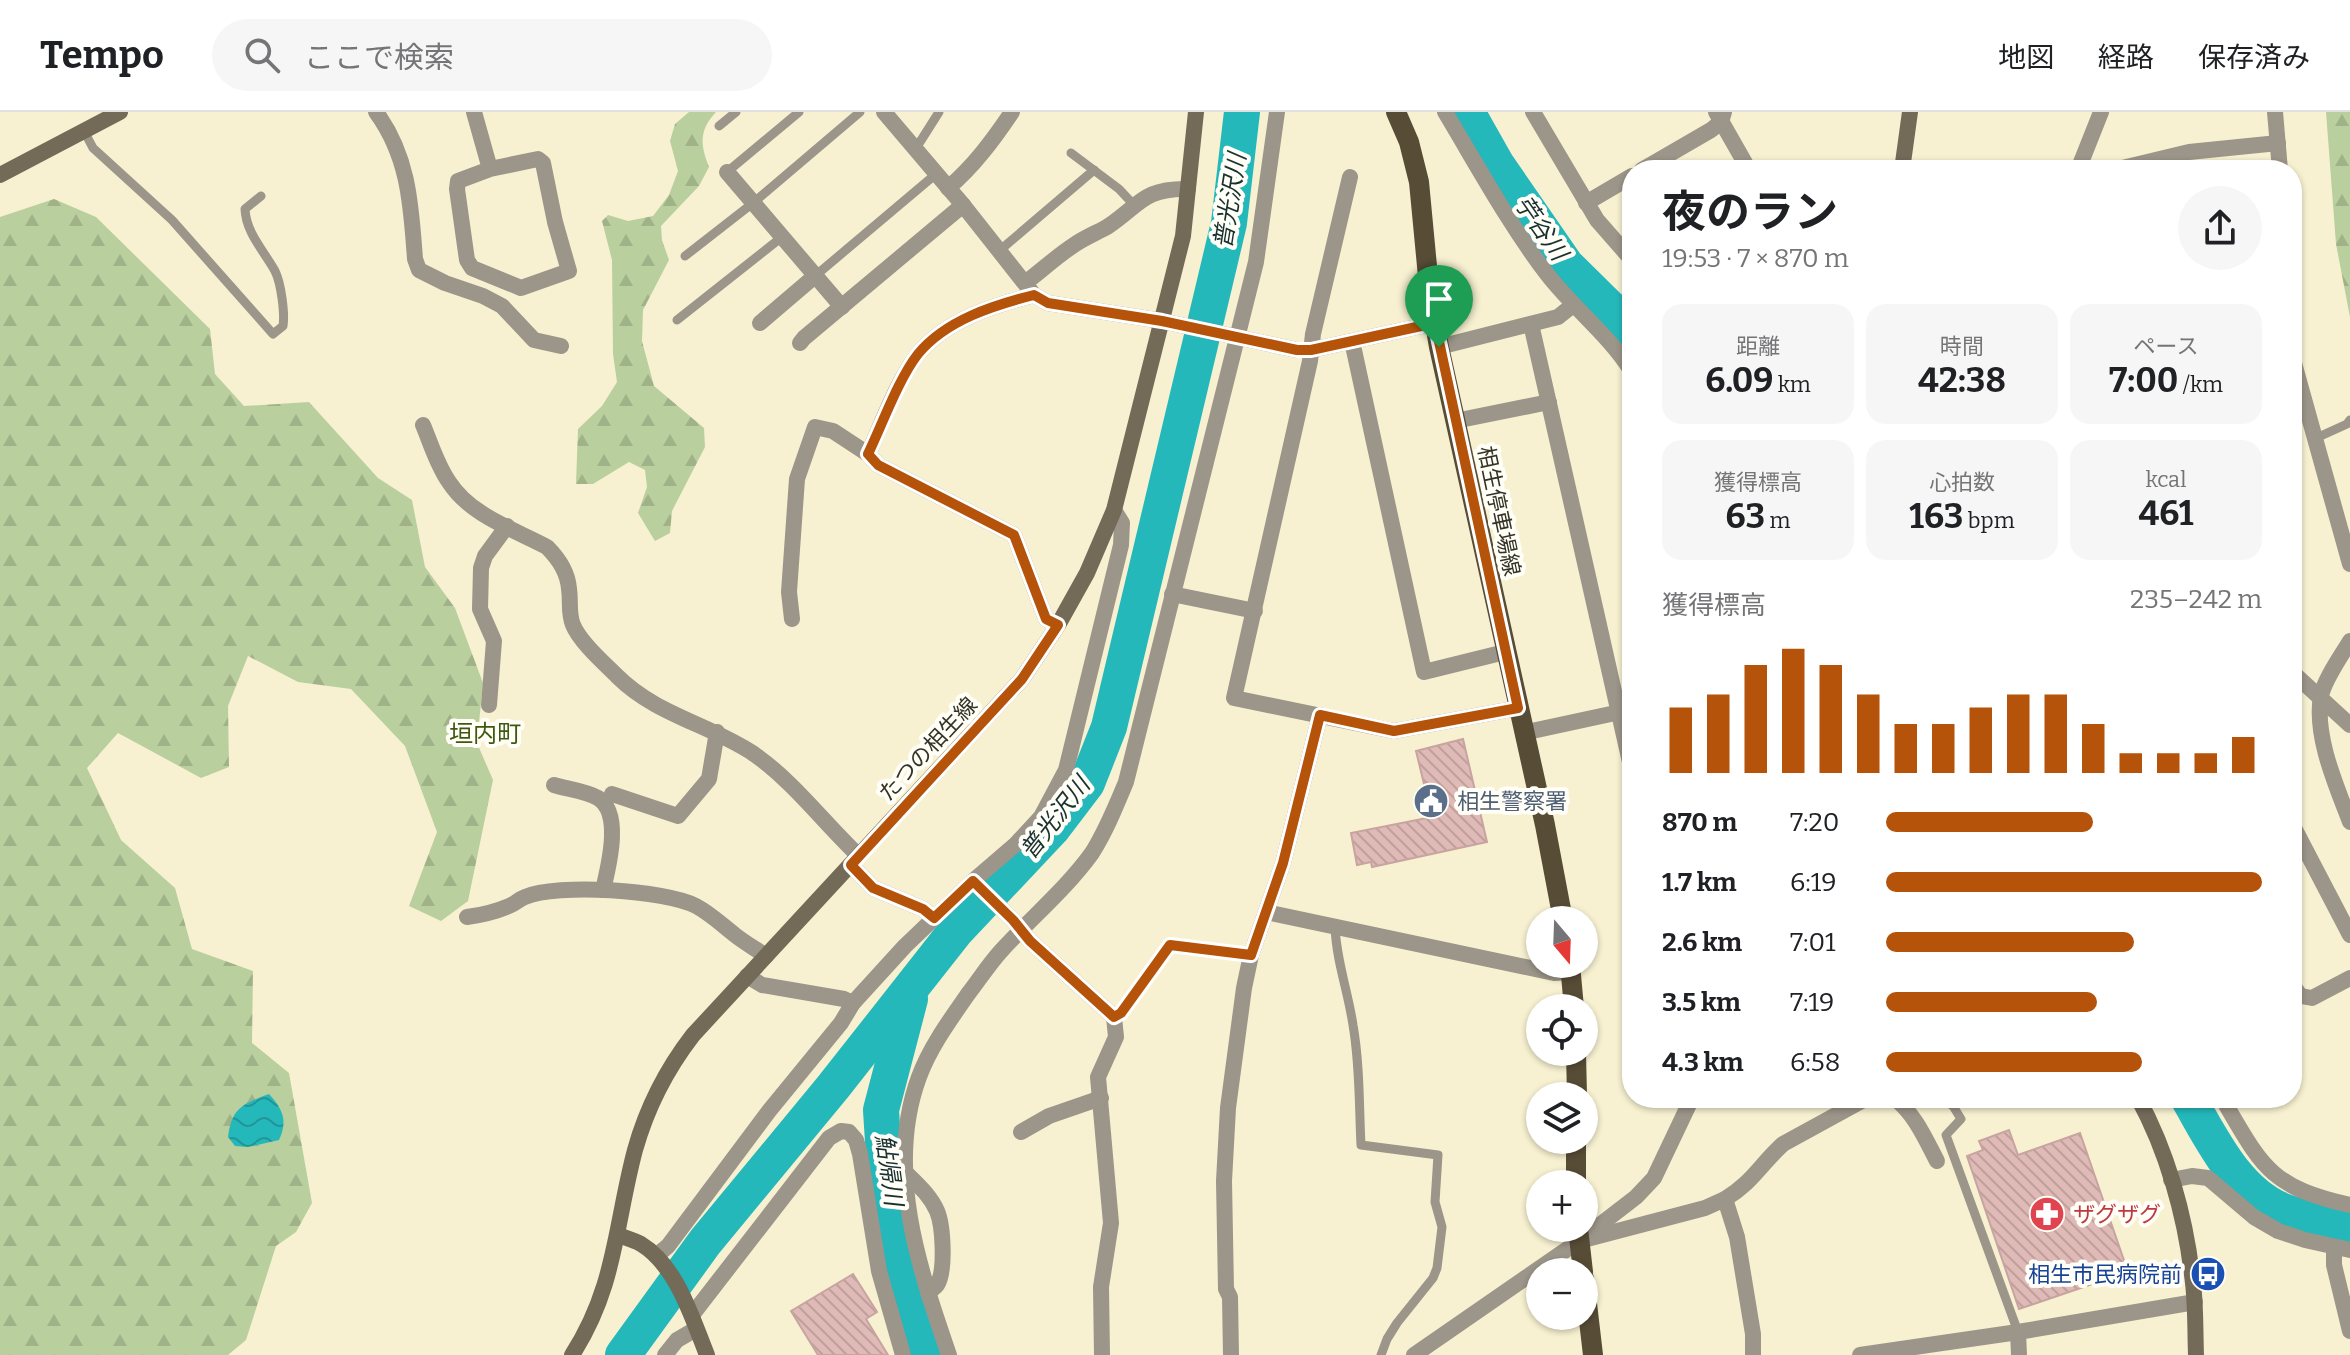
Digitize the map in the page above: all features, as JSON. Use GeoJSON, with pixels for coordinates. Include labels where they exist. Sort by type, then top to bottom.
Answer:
{"type":"FeatureCollection","features":[{"type":"Feature","properties":{"kind":"main road"},"geometry":{"type":"LineString","coordinates":[[0,175],[120,112]]}},
{"type":"Feature","properties":{"kind":"main road","name":"たつの相生線"},"geometry":{"type":"LineString","coordinates":[[572,1355],[598,1307],[610,1274],[636,1147],[660,1083],[693,1035],[1022,679],[1058,625],[1087,573],[1114,510],[1168,322],[1183,236],[1196,112]]}},
{"type":"Feature","properties":{"kind":"main road","name":"相生停車場線"},"geometry":{"type":"LineString","coordinates":[[1396,112],[1409,142],[1419,182],[1429,287],[1439,347],[1560,906]]}},
{"type":"Feature","properties":{"kind":"main road"},"geometry":{"type":"LineString","coordinates":[[1903,160],[1910,112]]}},
{"type":"Feature","properties":{"kind":"main road"},"geometry":{"type":"LineString","coordinates":[[2143,1108],[2171,1180],[2188,1251],[2195,1302],[2196,1355]]}},
{"type":"Feature","properties":{"kind":"main road"},"geometry":{"type":"LineString","coordinates":[[618,1235],[640,1243],[660,1260],[692,1317],[707,1355]]}},
{"type":"Feature","properties":{"kind":"main road"},"geometry":{"type":"LineString","coordinates":[[1590,1330],[1593,1355]]}},
{"type":"Feature","properties":{"kind":"street"},"geometry":{"type":"LineString","coordinates":[[376,112],[391,136],[408,182],[415,259],[419,270],[502,306],[534,340],[561,346]]}},
{"type":"Feature","properties":{"kind":"street"},"geometry":{"type":"LineString","coordinates":[[474,112],[490,169]]}},
{"type":"Feature","properties":{"kind":"street"},"geometry":{"type":"LineString","coordinates":[[884,112],[1030,289],[1048,303],[1168,322],[1297,350],[1311,350],[1435,323]]}},
{"type":"Feature","properties":{"kind":"street"},"geometry":{"type":"LineString","coordinates":[[948,188],[964,174],[1012,112]]}},
{"type":"Feature","properties":{"kind":"street"},"geometry":{"type":"LineString","coordinates":[[949,1355],[928,1293],[908,1206],[905,1141],[910,1107],[919,1077],[952,1017],[1017,925],[1072,877],[1093,851],[1126,782],[1263,221],[1277,112]]}},
{"type":"Feature","properties":{"kind":"street"},"geometry":{"type":"LineString","coordinates":[[1445,112],[1531,252],[1622,359]]}},
{"type":"Feature","properties":{"kind":"street"},"geometry":{"type":"LineString","coordinates":[[1533,112],[1597,220],[1622,249]]}},
{"type":"Feature","properties":{"kind":"street"},"geometry":{"type":"LineString","coordinates":[[2082,160],[2101,112]]}},
{"type":"Feature","properties":{"kind":"street"},"geometry":{"type":"LineString","coordinates":[[2275,112],[2279,160]]}},
{"type":"Feature","properties":{"kind":"street"},"geometry":{"type":"LineString","coordinates":[[1656,160],[1720,115],[1744,160]]}},
{"type":"Feature","properties":{"kind":"street"},"geometry":{"type":"LineString","coordinates":[[2156,160],[2189,152],[2278,143]]}},
{"type":"Feature","properties":{"kind":"street"},"geometry":{"type":"LineString","coordinates":[[538,159],[543,163],[569,271],[521,288],[472,268],[467,260],[458,181],[490,169],[538,159]]}},
{"type":"Feature","properties":{"kind":"street"},"geometry":{"type":"LineString","coordinates":[[727,172],[842,307]]}},
{"type":"Feature","properties":{"kind":"street"},"geometry":{"type":"LineString","coordinates":[[1350,177],[1234,698],[1394,731],[1518,708]]}},
{"type":"Feature","properties":{"kind":"street"},"geometry":{"type":"LineString","coordinates":[[1586,203],[1622,182]]}},
{"type":"Feature","properties":{"kind":"street"},"geometry":{"type":"LineString","coordinates":[[868,454],[907,373],[918,354],[935,338],[960,322],[1030,289],[1074,245],[1108,226],[1154,192],[1188,189]]}},
{"type":"Feature","properties":{"kind":"street"},"geometry":{"type":"LineString","coordinates":[[800,343],[963,205]]}},
{"type":"Feature","properties":{"kind":"street"},"geometry":{"type":"LineString","coordinates":[[760,323],[815,276]]}},
{"type":"Feature","properties":{"kind":"street"},"geometry":{"type":"LineString","coordinates":[[1439,347],[1558,317],[1573,305]]}},
{"type":"Feature","properties":{"kind":"street"},"geometry":{"type":"LineString","coordinates":[[1531,324],[1622,722]]}},
{"type":"Feature","properties":{"kind":"street"},"geometry":{"type":"LineString","coordinates":[[1352,341],[1424,672],[1505,652]]}},
{"type":"Feature","properties":{"kind":"street"},"geometry":{"type":"LineString","coordinates":[[2302,395],[2350,564]]}},
{"type":"Feature","properties":{"kind":"street"},"geometry":{"type":"LineString","coordinates":[[1455,421],[1549,402]]}},
{"type":"Feature","properties":{"kind":"street"},"geometry":{"type":"LineString","coordinates":[[423,425],[437,461],[461,498],[477,510],[547,547],[556,556],[568,579],[573,625],[616,675],[637,695],[717,732],[771,767],[855,860],[873,888],[923,909],[934,918]]}},
{"type":"Feature","properties":{"kind":"street"},"geometry":{"type":"LineString","coordinates":[[792,619],[789,592],[797,479],[815,427],[833,431],[868,454],[878,465],[1014,535],[1046,619],[1058,625]]}},
{"type":"Feature","properties":{"kind":"street"},"geometry":{"type":"LineString","coordinates":[[660,1260],[769,1111],[841,1023],[853,1003],[934,918],[976,884],[1041,817],[1066,770],[1121,545],[1122,523],[1114,510]]}},
{"type":"Feature","properties":{"kind":"street"},"geometry":{"type":"LineString","coordinates":[[489,705],[494,641],[480,609],[481,568],[485,556],[507,526]]}},
{"type":"Feature","properties":{"kind":"street"},"geometry":{"type":"LineString","coordinates":[[1172,594],[1255,611]]}},
{"type":"Feature","properties":{"kind":"street"},"geometry":{"type":"LineString","coordinates":[[2350,641],[2321,697],[2325,750],[2350,822]]}},
{"type":"Feature","properties":{"kind":"street"},"geometry":{"type":"LineString","coordinates":[[2302,682],[2350,725]]}},
{"type":"Feature","properties":{"kind":"street"},"geometry":{"type":"LineString","coordinates":[[1523,733],[1620,712]]}},
{"type":"Feature","properties":{"kind":"street"},"geometry":{"type":"LineString","coordinates":[[1231,1355],[1230,1297],[1226,1289],[1225,1166],[1232,1070],[1251,955],[1283,863],[1320,715]]}},
{"type":"Feature","properties":{"kind":"street"},"geometry":{"type":"LineString","coordinates":[[612,794],[678,816],[709,779],[717,732]]}},
{"type":"Feature","properties":{"kind":"street"},"geometry":{"type":"LineString","coordinates":[[554,785],[598,797],[605,805],[612,833],[603,890]]}},
{"type":"Feature","properties":{"kind":"street"},"geometry":{"type":"LineString","coordinates":[[2302,843],[2350,935]]}},
{"type":"Feature","properties":{"kind":"street"},"geometry":{"type":"LineString","coordinates":[[976,884],[1114,1017],[1116,1037],[1098,1077],[1111,1223],[1101,1287],[1102,1355]]}},
{"type":"Feature","properties":{"kind":"street"},"geometry":{"type":"LineString","coordinates":[[467,917],[490,913],[525,897],[543,893],[603,890],[644,893],[692,904],[766,956]]}},
{"type":"Feature","properties":{"kind":"street"},"geometry":{"type":"LineString","coordinates":[[1266,912],[1526,967]]}},
{"type":"Feature","properties":{"kind":"street"},"geometry":{"type":"LineString","coordinates":[[747,976],[762,985],[853,1003]]}},
{"type":"Feature","properties":{"kind":"street"},"geometry":{"type":"LineString","coordinates":[[2302,996],[2312,998],[2350,978]]}},
{"type":"Feature","properties":{"kind":"street"},"geometry":{"type":"LineString","coordinates":[[1021,1132],[1049,1116],[1101,1098]]}},
{"type":"Feature","properties":{"kind":"street"},"geometry":{"type":"LineString","coordinates":[[1598,1221],[1636,1197],[1654,1178],[1687,1108]]}},
{"type":"Feature","properties":{"kind":"street"},"geometry":{"type":"LineString","coordinates":[[1598,1230],[1705,1208],[1725,1199],[1754,1178],[1783,1144],[1849,1108]]}},
{"type":"Feature","properties":{"kind":"street"},"geometry":{"type":"LineString","coordinates":[[1904,1108],[1920,1127],[1937,1161]]}},
{"type":"Feature","properties":{"kind":"street"},"geometry":{"type":"LineString","coordinates":[[2228,1108],[2253,1151],[2283,1182],[2299,1191],[2350,1205]]}},
{"type":"Feature","properties":{"kind":"street"},"geometry":{"type":"LineString","coordinates":[[665,1355],[829,1138],[841,1131],[849,1132],[856,1140],[860,1154],[879,1271],[903,1355]]}},
{"type":"Feature","properties":{"kind":"street"},"geometry":{"type":"LineString","coordinates":[[905,1172],[925,1192],[937,1211],[942,1229],[941,1271],[937,1285],[928,1293]]}},
{"type":"Feature","properties":{"kind":"street"},"geometry":{"type":"LineString","coordinates":[[2171,1180],[2192,1176],[2208,1178],[2254,1217],[2278,1231],[2342,1249],[2334,1265],[2350,1331]]}},
{"type":"Feature","properties":{"kind":"street"},"geometry":{"type":"LineString","coordinates":[[1725,1199],[1737,1237],[1753,1334],[1753,1355]]}},
{"type":"Feature","properties":{"kind":"street"},"geometry":{"type":"LineString","coordinates":[[1414,1355],[1567,1242]]}},
{"type":"Feature","properties":{"kind":"street"},"geometry":{"type":"LineString","coordinates":[[1860,1355],[2195,1302]]}},
{"type":"Feature","properties":{"kind":"street"},"geometry":{"type":"LineString","coordinates":[[2018,1332],[2019,1355]]}},
{"type":"Feature","properties":{"kind":"lane"},"geometry":{"type":"LineString","coordinates":[[719,126],[736,112]]}},
{"type":"Feature","properties":{"kind":"lane"},"geometry":{"type":"LineString","coordinates":[[727,172],[799,112]]}},
{"type":"Feature","properties":{"kind":"lane"},"geometry":{"type":"LineString","coordinates":[[685,256],[860,112]]}},
{"type":"Feature","properties":{"kind":"lane"},"geometry":{"type":"LineString","coordinates":[[914,147],[939,112]]}},
{"type":"Feature","properties":{"kind":"lane"},"geometry":{"type":"LineString","coordinates":[[84,131],[93,148],[172,220],[273,334],[283,326],[284,317],[277,274],[245,219],[245,209],[261,196]]}},
{"type":"Feature","properties":{"kind":"lane"},"geometry":{"type":"LineString","coordinates":[[1071,153],[1119,189],[1134,205]]}},
{"type":"Feature","properties":{"kind":"lane"},"geometry":{"type":"LineString","coordinates":[[999,251],[1094,170]]}},
{"type":"Feature","properties":{"kind":"lane"},"geometry":{"type":"LineString","coordinates":[[815,276],[936,174]]}},
{"type":"Feature","properties":{"kind":"lane"},"geometry":{"type":"LineString","coordinates":[[677,320],[782,237]]}},
{"type":"Feature","properties":{"kind":"lane"},"geometry":{"type":"LineString","coordinates":[[2314,439],[2350,420]]}},
{"type":"Feature","properties":{"kind":"lane"},"geometry":{"type":"LineString","coordinates":[[1335,926],[1336,948],[1353,1023],[1361,1145],[1438,1155],[1435,1202],[1442,1227],[1437,1268],[1433,1278],[1392,1331],[1381,1355]]}},
{"type":"Feature","properties":{"kind":"lane"},"geometry":{"type":"LineString","coordinates":[[1114,1017],[1121,1013],[1170,945],[1251,955]]}},
{"type":"Feature","properties":{"kind":"lane"},"geometry":{"type":"LineString","coordinates":[[1954,1108],[1961,1119],[1946,1135],[2018,1332]]}},
{"type":"Feature","properties":{"kind":"green space"},"geometry":{"type":"Polygon","coordinates":[[[689,112],[716,112],[706,125],[703,138],[709,167],[699,186],[661,226],[669,260],[643,310],[642,341],[654,386],[704,428],[705,447],[672,511],[670,533],[655,541],[638,513],[647,487],[645,470],[629,462],[593,484],[576,484],[578,429],[602,406],[617,382],[613,354],[612,260],[602,221],[608,215],[628,221],[653,216],[669,195],[678,171],[670,141],[675,124],[689,112]]]}},
{"type":"Feature","properties":{"kind":"green space"},"geometry":{"type":"Polygon","coordinates":[[[2326,112],[2350,112],[2350,317],[2336,244],[2326,112]]]}},
{"type":"Feature","properties":{"kind":"green space"},"geometry":{"type":"Polygon","coordinates":[[[54,199],[96,217],[210,329],[215,374],[244,406],[309,402],[378,478],[412,500],[425,567],[455,608],[483,683],[477,743],[493,780],[468,901],[441,921],[409,906],[437,832],[405,746],[351,689],[298,682],[248,656],[228,706],[229,767],[201,778],[118,733],[87,768],[121,840],[175,888],[192,949],[253,971],[252,1043],[289,1073],[312,1203],[296,1232],[276,1246],[246,1340],[228,1355],[0,1355],[0,217],[54,199]]]}},
{"type":"Feature","properties":{"kind":"water"},"geometry":{"type":"Polygon","coordinates":[[[269,1094],[283,1116],[279,1140],[248,1147],[235,1146],[228,1137],[232,1119],[240,1108],[269,1094]]]}},
{"type":"Feature","properties":{"kind":"building"},"geometry":{"type":"Polygon","coordinates":[[[1463,739],[1487,842],[1372,867],[1371,862],[1357,865],[1351,833],[1432,817],[1416,751],[1463,739]]]}},
{"type":"Feature","properties":{"kind":"building","name":"ザグザグ"},"geometry":{"type":"Polygon","coordinates":[[[2009,1130],[2018,1155],[2080,1133],[2128,1272],[2019,1309],[1967,1156],[1983,1150],[1979,1141],[2009,1130]]]}},
{"type":"Feature","properties":{"kind":"building"},"geometry":{"type":"Polygon","coordinates":[[[853,1274],[877,1312],[866,1319],[888,1355],[818,1355],[791,1311],[853,1274]]]}},
{"type":"Feature","properties":{"kind":"waterway","name":"普光沢川"},"geometry":{"type":"LineString","coordinates":[[623,1355],[705,1242],[955,932],[1052,829],[1087,783],[1109,727],[1229,223],[1242,112]]}},
{"type":"Feature","properties":{"kind":"waterway","name":"苧谷川"},"geometry":{"type":"LineString","coordinates":[[1467,112],[1497,165],[1566,265],[1622,320]]}},
{"type":"Feature","properties":{"kind":"waterway","name":"鮎帰川"},"geometry":{"type":"LineString","coordinates":[[910,999],[881,1110],[885,1173],[901,1259],[928,1355]]}},
{"type":"Feature","properties":{"kind":"waterway","name":"苧谷川"},"geometry":{"type":"LineString","coordinates":[[2194,1108],[2227,1163],[2266,1202],[2283,1211],[2350,1227]]}},
{"type":"Feature","properties":{"kind":"place","name":"相生警察署"},"geometry":{"type":"Point","coordinates":[1431,801]}},
{"type":"Feature","properties":{"kind":"place","name":"ザグザグ"},"geometry":{"type":"Point","coordinates":[2047,1214]}},
{"type":"Feature","properties":{"kind":"place","name":"相生市民病院前"},"geometry":{"type":"Point","coordinates":[2208,1274]}},
{"type":"Feature","properties":{"kind":"district","name":"垣内町"},"geometry":{"type":"Point","coordinates":[485,734]}},
{"type":"Feature","properties":{"kind":"route"},"geometry":{"type":"LineString","coordinates":[[1034,295],[1048,303],[1162,321],[1297,350],[1311,350],[1435,323],[1439,347],[1518,708],[1394,731],[1320,715],[1283,863],[1251,955],[1170,945],[1121,1013],[1114,1017],[1030,941],[973,881],[934,918],[923,909],[873,888],[851,865],[1022,679],[1058,625],[1046,619],[1014,535],[878,465],[868,454],[907,373],[918,354],[935,338],[994,305],[1034,295]]}}]}
